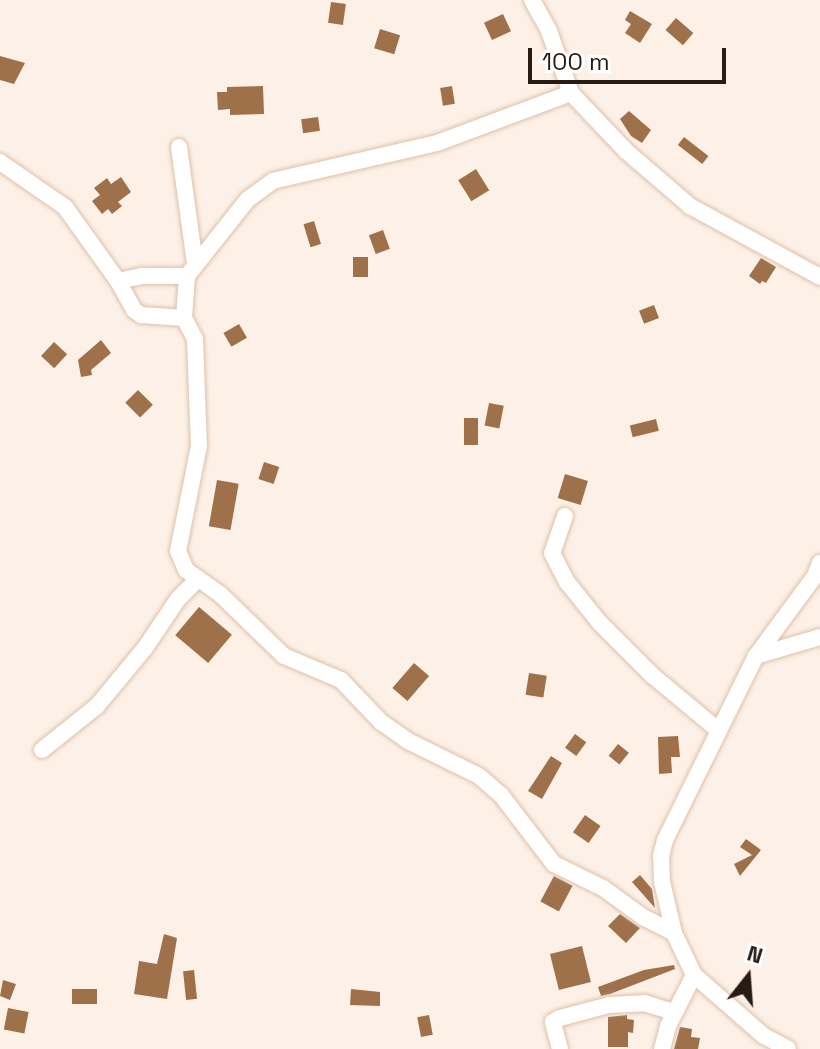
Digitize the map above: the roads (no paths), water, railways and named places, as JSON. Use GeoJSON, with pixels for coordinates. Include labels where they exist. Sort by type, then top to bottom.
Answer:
{"type":"FeatureCollection","features":[{"type":"Feature","properties":{"kind":"street"},"geometry":{"type":"LineString","coordinates":[[532,0],[549,31],[571,93],[626,151],[690,206],[820,277]]}},
{"type":"Feature","properties":{"kind":"street"},"geometry":{"type":"LineString","coordinates":[[118,281],[191,270],[248,199],[273,181],[437,143],[571,93]]}},
{"type":"Feature","properties":{"kind":"street"},"geometry":{"type":"LineString","coordinates":[[179,147],[191,270],[184,318],[195,339],[199,446],[178,551],[186,570],[231,603],[284,656],[341,680],[381,722],[408,741],[479,776],[501,795],[554,864],[603,888],[643,917],[674,933]]}},
{"type":"Feature","properties":{"kind":"street"},"geometry":{"type":"LineString","coordinates":[[0,162],[65,207],[118,281],[134,310],[141,315],[184,318]]}},
{"type":"Feature","properties":{"kind":"street"},"geometry":{"type":"LineString","coordinates":[[565,516],[552,553],[567,582],[599,622],[653,676],[718,730]]}},
{"type":"Feature","properties":{"kind":"street"},"geometry":{"type":"LineString","coordinates":[[788,1049],[764,1043],[694,975],[674,933],[662,882],[661,856],[671,825],[756,656],[815,576],[820,563]]}},
{"type":"Feature","properties":{"kind":"street"},"geometry":{"type":"LineString","coordinates":[[42,750],[97,706],[145,648],[178,599],[198,579]]}},
{"type":"Feature","properties":{"kind":"street"},"geometry":{"type":"LineString","coordinates":[[756,656],[820,637]]}},
{"type":"Feature","properties":{"kind":"street"},"geometry":{"type":"LineString","coordinates":[[662,1049],[674,1012],[694,975]]}},
{"type":"Feature","properties":{"kind":"street"},"geometry":{"type":"LineString","coordinates":[[560,1049],[553,1022],[560,1018],[609,1005],[644,1003],[674,1012]]}}]}
